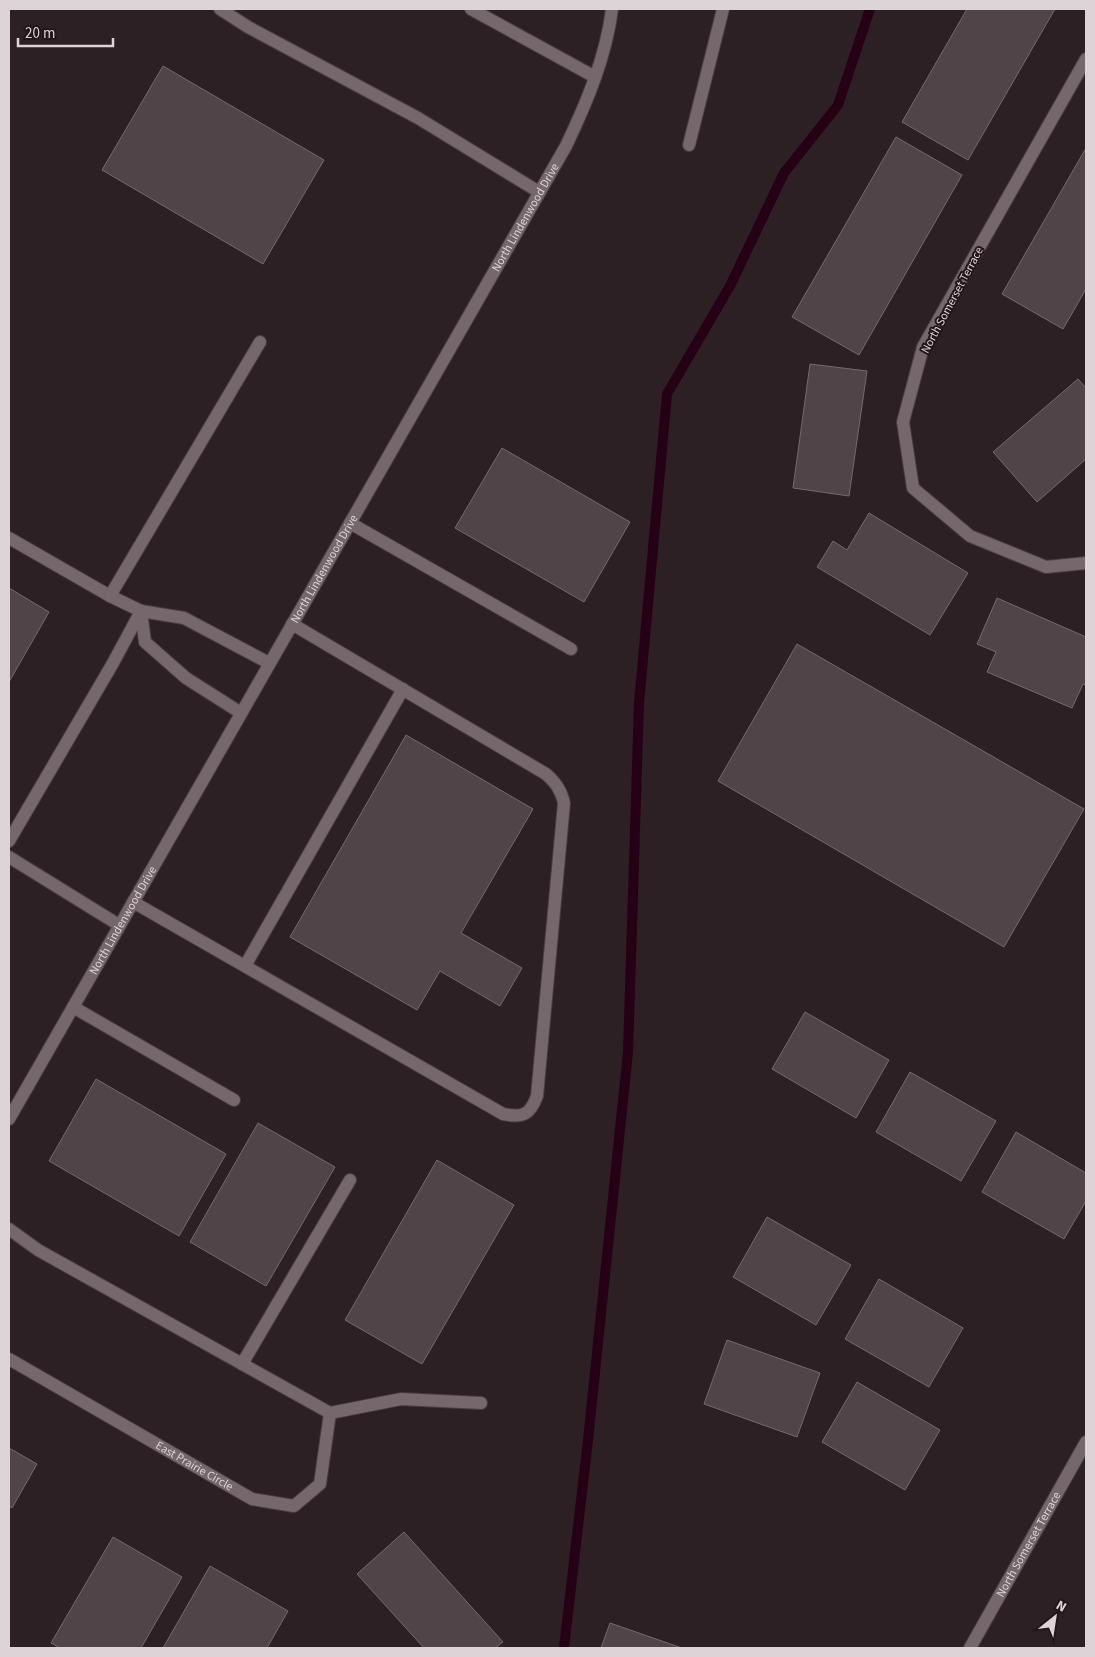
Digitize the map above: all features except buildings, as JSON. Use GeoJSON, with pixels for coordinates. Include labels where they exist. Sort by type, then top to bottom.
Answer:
{"type":"FeatureCollection","features":[{"type":"Feature","properties":{"kind":"street"},"geometry":{"type":"LineString","coordinates":[[220,9],[248,27],[418,118],[540,192]]}},
{"type":"Feature","properties":{"kind":"street"},"geometry":{"type":"LineString","coordinates":[[471,9],[595,77]]}},
{"type":"Feature","properties":{"kind":"street","name":"North Lindenwood Drive"},"geometry":{"type":"LineString","coordinates":[[9,1119],[566,146],[586,105],[609,35],[612,9]]}},
{"type":"Feature","properties":{"kind":"street"},"geometry":{"type":"LineString","coordinates":[[689,145],[723,9]]}},
{"type":"Feature","properties":{"kind":"street","name":"North Somerset Terrace"},"geometry":{"type":"LineString","coordinates":[[1086,59],[923,347],[903,422],[913,488],[970,536],[1046,567],[1086,563]]}},
{"type":"Feature","properties":{"kind":"street"},"geometry":{"type":"LineString","coordinates":[[110,596],[260,342]]}},
{"type":"Feature","properties":{"kind":"street"},"geometry":{"type":"LineString","coordinates":[[350,522],[571,649]]}},
{"type":"Feature","properties":{"kind":"street"},"geometry":{"type":"LineString","coordinates":[[9,538],[110,596],[141,611],[184,618],[269,663]]}},
{"type":"Feature","properties":{"kind":"street"},"geometry":{"type":"LineString","coordinates":[[141,611],[145,642],[186,678],[241,713]]}},
{"type":"Feature","properties":{"kind":"street"},"geometry":{"type":"LineString","coordinates":[[9,841],[113,663],[141,611]]}},
{"type":"Feature","properties":{"kind":"street"},"geometry":{"type":"LineString","coordinates":[[133,902],[503,1114],[514,1116],[524,1114],[532,1108],[537,1096],[564,803],[561,792],[555,782],[546,774],[292,624]]}},
{"type":"Feature","properties":{"kind":"street"},"geometry":{"type":"LineString","coordinates":[[246,966],[403,689]]}},
{"type":"Feature","properties":{"kind":"street"},"geometry":{"type":"LineString","coordinates":[[9,857],[119,925]]}},
{"type":"Feature","properties":{"kind":"street"},"geometry":{"type":"LineString","coordinates":[[73,1007],[234,1100]]}},
{"type":"Feature","properties":{"kind":"street"},"geometry":{"type":"LineString","coordinates":[[242,1364],[350,1180]]}},
{"type":"Feature","properties":{"kind":"street"},"geometry":{"type":"LineString","coordinates":[[9,1229],[38,1250],[330,1413],[401,1399],[481,1403]]}},
{"type":"Feature","properties":{"kind":"street","name":"East Prairie Circle"},"geometry":{"type":"LineString","coordinates":[[9,1359],[252,1499],[294,1506],[320,1484],[330,1413]]}},
{"type":"Feature","properties":{"kind":"street","name":"North Somerset Terrace"},"geometry":{"type":"LineString","coordinates":[[970,1648],[1086,1442]]}},
{"type":"Feature","properties":{"kind":"waterway"},"geometry":{"type":"LineString","coordinates":[[564,1648],[588,1440],[628,1052],[639,703],[667,394],[730,286],[784,173],[838,105],[870,9]]}}]}
